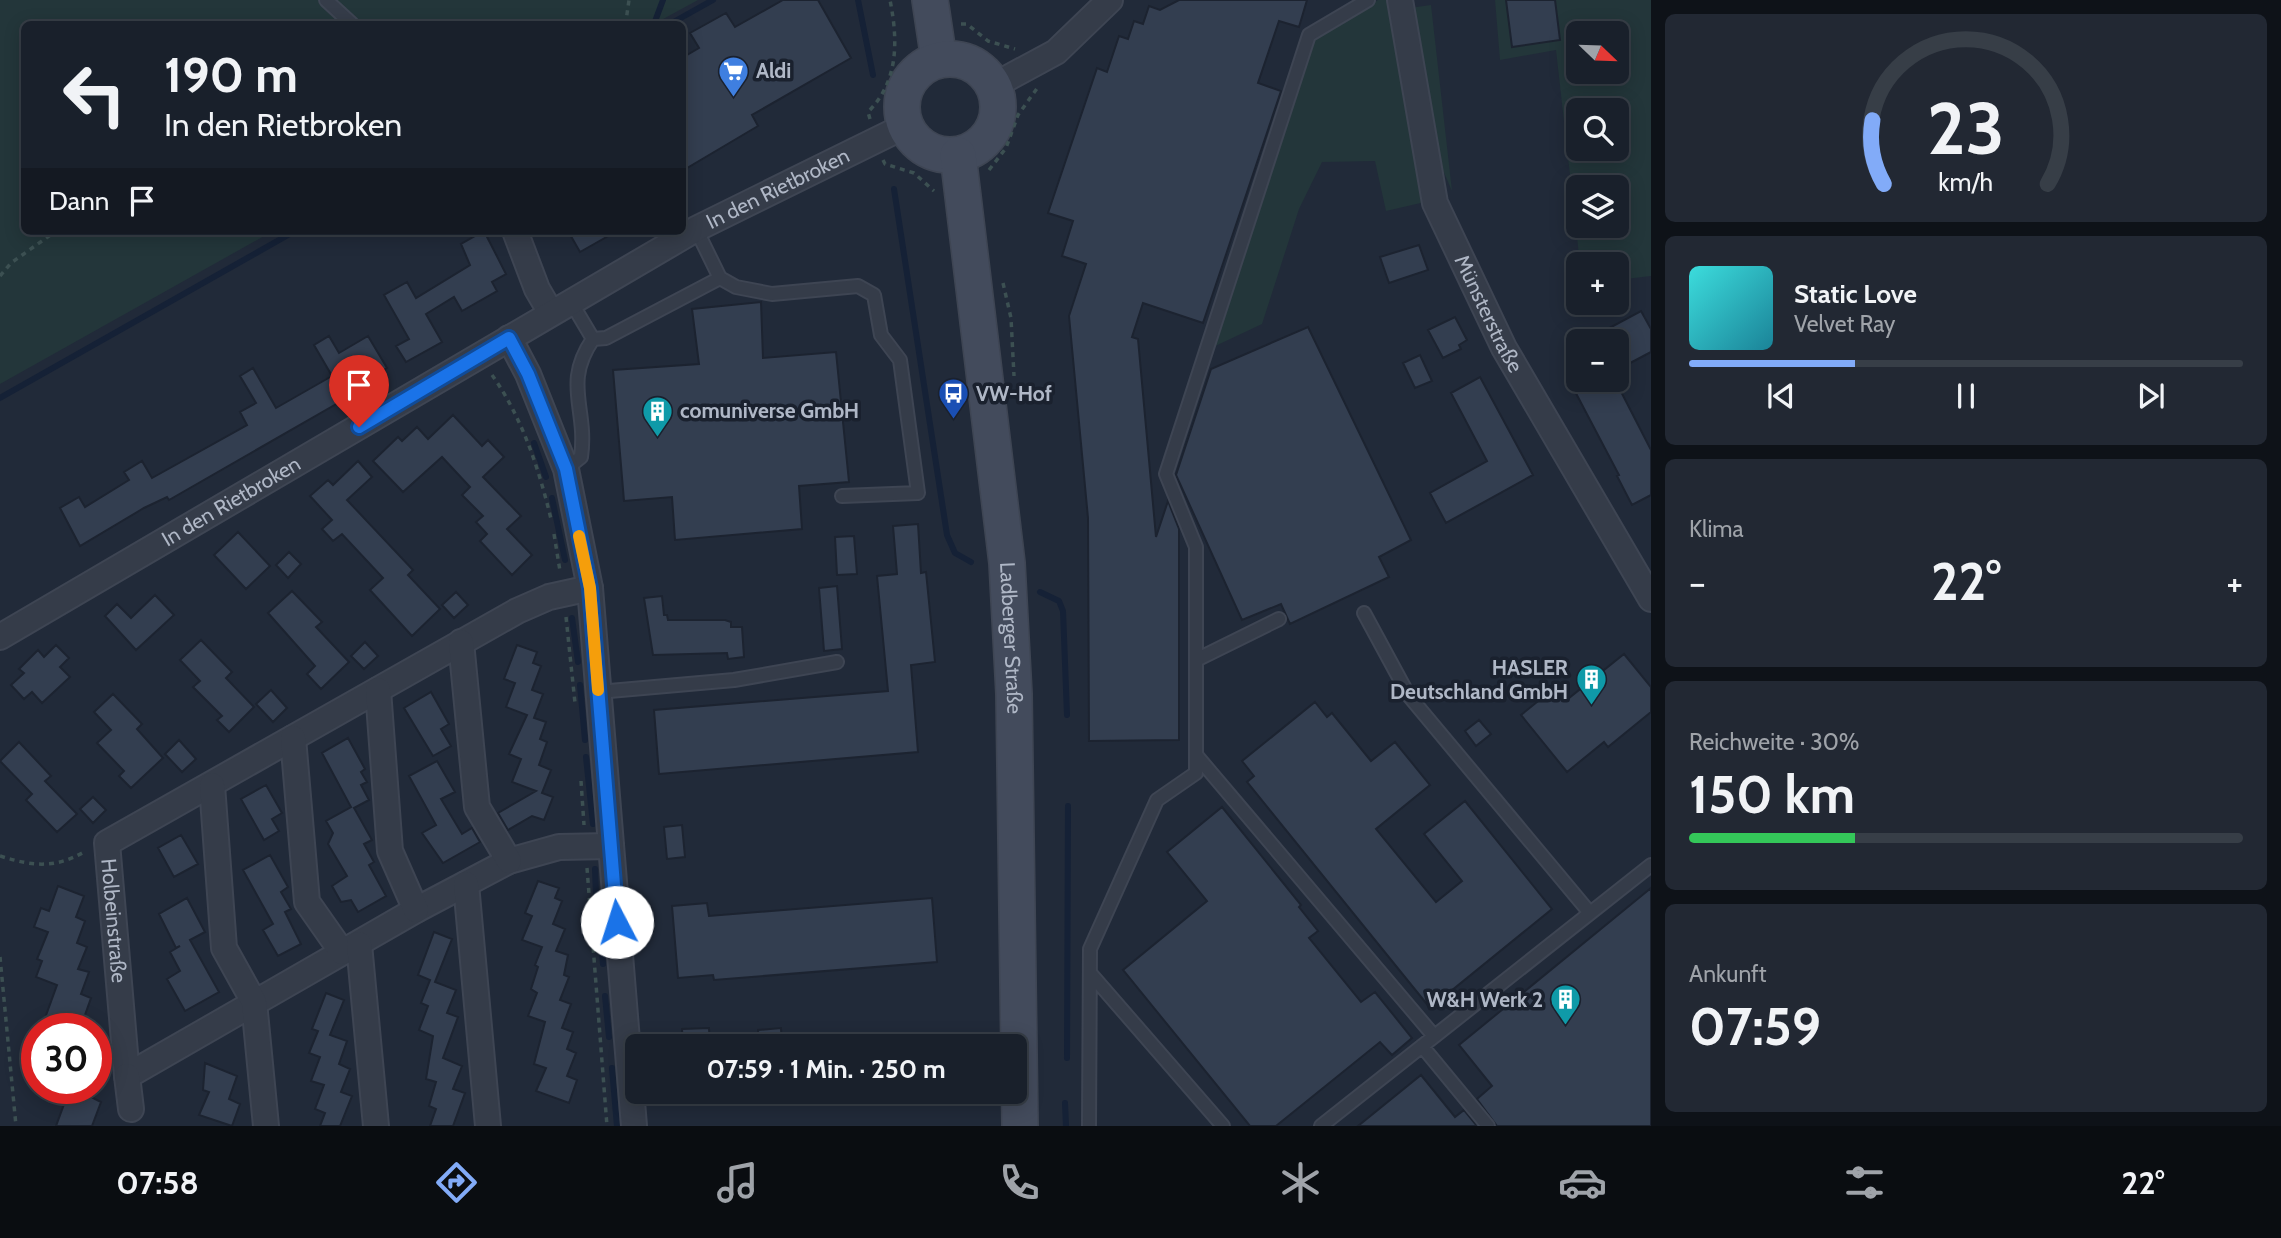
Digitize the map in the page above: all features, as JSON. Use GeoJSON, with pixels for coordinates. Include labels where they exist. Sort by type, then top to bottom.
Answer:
{"type":"FeatureCollection","features":[{"type":"Feature","properties":{"kind":"main road"},"geometry":{"type":"LineString","coordinates":[[930,0],[939,60]]}},
{"type":"Feature","properties":{"kind":"main road"},"geometry":{"type":"LineString","coordinates":[[952,59],[976,66],[993,86],[998,115],[993,129],[978,146],[958,155],[942,155],[927,150],[914,140],[891,133],[902,113],[906,85],[926,65],[939,60],[952,59]]}},
{"type":"Feature","properties":{"kind":"main road","name":"Ladberger Straße"},"geometry":{"type":"LineString","coordinates":[[958,155],[1007,563],[1014,694],[1020,1126]]}},
{"type":"Feature","properties":{"kind":"street"},"geometry":{"type":"LineString","coordinates":[[993,86],[1056,52],[1110,0]]}},
{"type":"Feature","properties":{"kind":"street","name":"Münsterstraße"},"geometry":{"type":"LineString","coordinates":[[1400,0],[1434,203],[1504,348],[1651,599]]}},
{"type":"Feature","properties":{"kind":"street","name":"In den Rietbroken"},"geometry":{"type":"LineString","coordinates":[[686,235],[891,133]]}},
{"type":"Feature","properties":{"kind":"street"},"geometry":{"type":"LineString","coordinates":[[517,235],[537,289],[561,307]]}},
{"type":"Feature","properties":{"kind":"street","name":"In den Rietbroken"},"geometry":{"type":"LineString","coordinates":[[0,638],[686,235]]}},
{"type":"Feature","properties":{"kind":"street"},"geometry":{"type":"LineString","coordinates":[[509,338],[528,374],[566,469],[590,588],[635,1126]]}},
{"type":"Feature","properties":{"kind":"street","name":"Holbeinstraße"},"geometry":{"type":"LineString","coordinates":[[131,1109],[107,843],[517,611],[590,588]]}},
{"type":"Feature","properties":{"kind":"street"},"geometry":{"type":"LineString","coordinates":[[461,642],[477,807],[509,862]]}},
{"type":"Feature","properties":{"kind":"street"},"geometry":{"type":"LineString","coordinates":[[378,690],[390,851],[416,910]]}},
{"type":"Feature","properties":{"kind":"street"},"geometry":{"type":"LineString","coordinates":[[293,738],[307,902],[350,948],[376,1126]]}},
{"type":"Feature","properties":{"kind":"street"},"geometry":{"type":"LineString","coordinates":[[212,785],[224,948],[254,1002],[266,1126]]}},
{"type":"Feature","properties":{"kind":"street"},"geometry":{"type":"LineString","coordinates":[[127,1076],[416,910],[509,862],[559,847],[611,846]]}},
{"type":"Feature","properties":{"kind":"street"},"geometry":{"type":"LineString","coordinates":[[466,884],[488,1126]]}},
{"type":"Feature","properties":{"kind":"lane"},"geometry":{"type":"LineString","coordinates":[[326,0],[349,21]]}},
{"type":"Feature","properties":{"kind":"lane"},"geometry":{"type":"LineString","coordinates":[[1089,1126],[1090,949],[1157,800],[1196,773],[1196,547],[1166,474],[1309,35],[1368,0]]}},
{"type":"Feature","properties":{"kind":"lane"},"geometry":{"type":"LineString","coordinates":[[696,229],[720,278],[736,287],[772,294],[858,286],[874,295],[881,335],[900,360],[918,493],[842,496]]}},
{"type":"Feature","properties":{"kind":"lane"},"geometry":{"type":"LineString","coordinates":[[561,307],[593,339],[606,338],[720,278]]}},
{"type":"Feature","properties":{"kind":"lane"},"geometry":{"type":"LineString","coordinates":[[566,469],[581,457],[584,432],[575,384],[581,356],[593,339]]}},
{"type":"Feature","properties":{"kind":"lane"},"geometry":{"type":"LineString","coordinates":[[1364,612],[1409,696],[1590,913]]}},
{"type":"Feature","properties":{"kind":"lane"},"geometry":{"type":"LineString","coordinates":[[1196,660],[1279,619]]}},
{"type":"Feature","properties":{"kind":"lane"},"geometry":{"type":"LineString","coordinates":[[598,692],[734,680],[837,662]]}},
{"type":"Feature","properties":{"kind":"lane"},"geometry":{"type":"LineString","coordinates":[[1196,755],[1434,1036]]}},
{"type":"Feature","properties":{"kind":"lane"},"geometry":{"type":"LineString","coordinates":[[1321,1126],[1651,865]]}},
{"type":"Feature","properties":{"kind":"lane"},"geometry":{"type":"LineString","coordinates":[[1090,973],[1223,1126]]}},
{"type":"Feature","properties":{"kind":"lane"},"geometry":{"type":"LineString","coordinates":[[1422,1046],[1488,1126]]}},
{"type":"Feature","properties":{"kind":"path"},"geometry":{"type":"LineString","coordinates":[[626,21],[629,0]]}},
{"type":"Feature","properties":{"kind":"path"},"geometry":{"type":"LineString","coordinates":[[890,0],[896,33],[895,58],[883,91],[868,112],[891,133]]}},
{"type":"Feature","properties":{"kind":"path"},"geometry":{"type":"LineString","coordinates":[[0,276],[11,263],[50,235]]}},
{"type":"Feature","properties":{"kind":"path"},"geometry":{"type":"LineString","coordinates":[[479,356],[507,396],[534,460],[553,527],[564,594],[576,713]]}},
{"type":"Feature","properties":{"kind":"path"},"geometry":{"type":"LineString","coordinates":[[581,779],[607,1126]]}},
{"type":"Feature","properties":{"kind":"path"},"geometry":{"type":"LineString","coordinates":[[0,856],[27,865],[47,867],[107,843]]}},
{"type":"Feature","properties":{"kind":"path"},"geometry":{"type":"LineString","coordinates":[[0,957],[16,1126]]}},
{"type":"Feature","properties":{"kind":"green space"},"geometry":{"type":"Polygon","coordinates":[[[0,0],[698,0],[660,21],[21,21],[21,235],[266,235],[0,384],[0,0]]]}},
{"type":"Feature","properties":{"kind":"green space"},"geometry":{"type":"Polygon","coordinates":[[[1378,0],[1389,0],[1425,202],[1386,211],[1375,161],[1322,162],[1299,209],[1262,324],[1211,348],[1315,38],[1378,0]]]}},
{"type":"Feature","properties":{"kind":"green space"},"geometry":{"type":"Polygon","coordinates":[[[1495,0],[1651,0],[1651,276],[1629,279],[1629,252],[1579,252],[1577,238],[1629,238],[1629,175],[1570,175],[1568,161],[1629,161],[1629,98],[1566,98],[1566,139],[1556,50],[1500,60],[1495,0]]]}},
{"type":"Feature","properties":{"kind":"green space"},"geometry":{"type":"Polygon","coordinates":[[[1431,5],[1452,191],[1442,168],[1410,8],[1431,5]]]}},
{"type":"Feature","properties":{"kind":"building","name":"Aldi"},"geometry":{"type":"Polygon","coordinates":[[[783,0],[818,0],[851,58],[752,115],[758,126],[686,169],[686,56],[699,48],[690,33],[726,13],[735,27],[783,0]]]}},
{"type":"Feature","properties":{"kind":"building"},"geometry":{"type":"Polygon","coordinates":[[[1179,0],[1307,0],[1299,27],[1279,21],[1258,83],[1281,91],[1203,323],[1143,303],[1132,337],[1138,339],[1156,537],[1168,501],[1179,529],[1179,740],[1089,741],[1088,518],[1069,316],[1086,264],[1062,256],[1073,221],[1048,213],[1097,68],[1107,72],[1119,36],[1128,39],[1134,21],[1143,24],[1149,6],[1160,10],[1179,0]]]}},
{"type":"Feature","properties":{"kind":"building"},"geometry":{"type":"Polygon","coordinates":[[[1506,0],[1555,0],[1560,40],[1512,47],[1506,0]]]}},
{"type":"Feature","properties":{"kind":"building"},"geometry":{"type":"Polygon","coordinates":[[[477,235],[486,235],[506,274],[492,282],[497,291],[462,311],[454,297],[426,314],[442,342],[406,362],[396,346],[409,339],[384,295],[407,282],[416,298],[470,265],[461,244],[477,235]]]}},
{"type":"Feature","properties":{"kind":"building"},"geometry":{"type":"Polygon","coordinates":[[[570,235],[610,235],[580,252],[570,235]]]}},
{"type":"Feature","properties":{"kind":"building"},"geometry":{"type":"Polygon","coordinates":[[[1419,245],[1428,270],[1389,283],[1380,257],[1419,245]]]}},
{"type":"Feature","properties":{"kind":"building"},"geometry":{"type":"Polygon","coordinates":[[[761,302],[763,358],[836,352],[849,482],[799,486],[802,529],[675,540],[672,497],[624,501],[613,370],[699,364],[692,309],[761,302]]]}},
{"type":"Feature","properties":{"kind":"building"},"geometry":{"type":"Polygon","coordinates":[[[1641,311],[1651,329],[1651,352],[1629,364],[1629,329],[1607,329],[1641,311]]]}},
{"type":"Feature","properties":{"kind":"building"},"geometry":{"type":"Polygon","coordinates":[[[1455,317],[1467,340],[1459,345],[1461,349],[1443,358],[1428,330],[1455,317]]]}},
{"type":"Feature","properties":{"kind":"building"},"geometry":{"type":"Polygon","coordinates":[[[1308,327],[1411,540],[1379,557],[1389,577],[1290,624],[1281,604],[1242,620],[1176,475],[1211,369],[1308,327]]]}},
{"type":"Feature","properties":{"kind":"building"},"geometry":{"type":"Polygon","coordinates":[[[329,336],[339,353],[368,336],[387,368],[349,390],[352,395],[169,500],[167,497],[144,508],[80,546],[60,508],[79,497],[85,507],[129,480],[124,472],[142,461],[152,478],[247,425],[240,412],[256,403],[240,376],[253,368],[276,408],[332,376],[314,345],[329,336]]]}},
{"type":"Feature","properties":{"kind":"building"},"geometry":{"type":"Polygon","coordinates":[[[1420,355],[1432,381],[1415,388],[1403,363],[1420,355]]]}},
{"type":"Feature","properties":{"kind":"building"},"geometry":{"type":"Polygon","coordinates":[[[1480,377],[1533,475],[1446,523],[1430,493],[1487,461],[1451,393],[1480,377]]]}},
{"type":"Feature","properties":{"kind":"building"},"geometry":{"type":"Polygon","coordinates":[[[1575,392],[1621,392],[1651,450],[1651,495],[1632,505],[1617,476],[1619,475],[1575,392]]]}},
{"type":"Feature","properties":{"kind":"building"},"geometry":{"type":"Polygon","coordinates":[[[453,415],[482,446],[488,440],[504,457],[483,477],[521,516],[507,529],[532,555],[512,575],[480,541],[487,534],[476,522],[483,516],[462,495],[470,487],[442,457],[403,492],[373,461],[398,437],[402,441],[417,427],[428,439],[453,415]]]}},
{"type":"Feature","properties":{"kind":"building"},"geometry":{"type":"Polygon","coordinates":[[[358,461],[372,477],[347,500],[413,570],[408,575],[440,609],[412,636],[370,590],[383,578],[342,534],[333,541],[322,529],[332,520],[310,496],[328,480],[333,485],[358,461]]]}},
{"type":"Feature","properties":{"kind":"building"},"geometry":{"type":"Polygon","coordinates":[[[918,524],[921,573],[926,572],[935,662],[911,665],[918,752],[659,774],[654,710],[888,691],[877,576],[897,574],[893,526],[918,524]]]}},
{"type":"Feature","properties":{"kind":"building"},"geometry":{"type":"Polygon","coordinates":[[[238,532],[270,566],[246,589],[214,555],[238,532]]]}},
{"type":"Feature","properties":{"kind":"building"},"geometry":{"type":"Polygon","coordinates":[[[854,536],[857,574],[837,575],[835,537],[854,536]]]}},
{"type":"Feature","properties":{"kind":"building"},"geometry":{"type":"Polygon","coordinates":[[[289,552],[301,564],[288,578],[276,565],[289,552]]]}},
{"type":"Feature","properties":{"kind":"building"},"geometry":{"type":"Polygon","coordinates":[[[837,586],[842,649],[824,651],[819,588],[837,586]]]}},
{"type":"Feature","properties":{"kind":"building"},"geometry":{"type":"Polygon","coordinates":[[[292,591],[322,622],[316,627],[349,662],[321,689],[307,674],[315,666],[268,613],[292,591]]]}},
{"type":"Feature","properties":{"kind":"building"},"geometry":{"type":"Polygon","coordinates":[[[456,592],[468,605],[454,618],[442,605],[456,592]]]}},
{"type":"Feature","properties":{"kind":"building"},"geometry":{"type":"Polygon","coordinates":[[[155,595],[174,615],[136,650],[105,616],[117,604],[131,618],[155,595]]]}},
{"type":"Feature","properties":{"kind":"building"},"geometry":{"type":"Polygon","coordinates":[[[662,596],[664,615],[667,615],[668,620],[725,620],[731,622],[731,627],[742,627],[744,657],[728,659],[727,653],[653,655],[644,598],[662,596]]]}},
{"type":"Feature","properties":{"kind":"building"},"geometry":{"type":"Polygon","coordinates":[[[201,640],[232,672],[226,678],[254,707],[229,732],[217,720],[222,716],[193,687],[200,681],[180,660],[201,640]]]}},
{"type":"Feature","properties":{"kind":"building"},"geometry":{"type":"Polygon","coordinates":[[[365,642],[378,656],[364,669],[351,656],[365,642]]]}},
{"type":"Feature","properties":{"kind":"building"},"geometry":{"type":"Polygon","coordinates":[[[56,645],[69,658],[60,667],[70,677],[42,703],[32,692],[24,699],[11,685],[24,673],[19,669],[38,650],[44,657],[56,645]]]}},
{"type":"Feature","properties":{"kind":"building"},"geometry":{"type":"Polygon","coordinates":[[[517,645],[537,652],[533,663],[541,666],[532,690],[543,694],[534,718],[546,722],[540,739],[547,742],[539,765],[551,770],[542,793],[553,797],[544,820],[532,816],[508,830],[498,813],[536,791],[512,782],[521,759],[509,754],[527,715],[506,707],[515,683],[504,679],[517,645]]]}},
{"type":"Feature","properties":{"kind":"building","name":"HASLER Deutschland GmbH"},"geometry":{"type":"Polygon","coordinates":[[[1624,654],[1651,687],[1651,712],[1608,747],[1604,742],[1567,772],[1521,715],[1558,685],[1569,698],[1624,654]]]}},
{"type":"Feature","properties":{"kind":"building"},"geometry":{"type":"Polygon","coordinates":[[[271,690],[287,708],[273,722],[256,704],[271,690]]]}},
{"type":"Feature","properties":{"kind":"building"},"geometry":{"type":"Polygon","coordinates":[[[431,692],[449,724],[441,729],[451,746],[433,756],[404,708],[431,692]]]}},
{"type":"Feature","properties":{"kind":"building"},"geometry":{"type":"Polygon","coordinates":[[[113,694],[142,724],[137,729],[163,758],[131,788],[119,776],[124,771],[97,743],[111,730],[94,712],[113,694]]]}},
{"type":"Feature","properties":{"kind":"building"},"geometry":{"type":"Polygon","coordinates":[[[1315,702],[1327,717],[1332,713],[1371,761],[1395,742],[1430,785],[1376,829],[1436,902],[1462,881],[1424,834],[1465,801],[1552,909],[1430,1008],[1247,782],[1254,776],[1242,761],[1315,702]]]}},
{"type":"Feature","properties":{"kind":"building"},"geometry":{"type":"Polygon","coordinates":[[[1479,720],[1491,734],[1476,746],[1465,731],[1479,720]]]}},
{"type":"Feature","properties":{"kind":"building"},"geometry":{"type":"Polygon","coordinates":[[[348,738],[365,769],[361,772],[367,782],[361,785],[369,800],[354,808],[372,840],[364,844],[374,862],[369,865],[386,896],[358,912],[351,900],[341,902],[332,886],[347,876],[328,844],[333,833],[326,821],[351,807],[322,753],[348,738]]]}},
{"type":"Feature","properties":{"kind":"building"},"geometry":{"type":"Polygon","coordinates":[[[179,740],[196,759],[182,772],[165,754],[179,740]]]}},
{"type":"Feature","properties":{"kind":"building"},"geometry":{"type":"Polygon","coordinates":[[[19,742],[51,776],[45,781],[77,814],[57,832],[26,800],[32,794],[0,761],[19,742]]]}},
{"type":"Feature","properties":{"kind":"building"},"geometry":{"type":"Polygon","coordinates":[[[437,761],[455,792],[441,799],[462,834],[472,828],[480,842],[443,863],[422,833],[436,825],[409,776],[437,761]]]}},
{"type":"Feature","properties":{"kind":"building"},"geometry":{"type":"Polygon","coordinates":[[[266,785],[282,813],[272,819],[279,831],[264,840],[241,799],[266,785]]]}},
{"type":"Feature","properties":{"kind":"building"},"geometry":{"type":"Polygon","coordinates":[[[93,797],[106,810],[93,823],[80,809],[93,797]]]}},
{"type":"Feature","properties":{"kind":"building"},"geometry":{"type":"Polygon","coordinates":[[[1222,807],[1301,905],[1299,907],[1318,931],[1309,938],[1361,1002],[1375,992],[1412,1038],[1392,1055],[1380,1042],[1276,1126],[1250,1126],[1123,970],[1207,901],[1167,852],[1222,807]]]}},
{"type":"Feature","properties":{"kind":"building"},"geometry":{"type":"Polygon","coordinates":[[[682,825],[685,857],[667,859],[664,827],[682,825]]]}},
{"type":"Feature","properties":{"kind":"building"},"geometry":{"type":"Polygon","coordinates":[[[181,835],[198,864],[174,877],[158,848],[181,835]]]}},
{"type":"Feature","properties":{"kind":"building"},"geometry":{"type":"Polygon","coordinates":[[[270,855],[288,887],[281,892],[291,909],[285,912],[301,944],[278,956],[263,930],[273,924],[243,870],[270,855]]]}},
{"type":"Feature","properties":{"kind":"building"},"geometry":{"type":"Polygon","coordinates":[[[538,881],[559,888],[555,898],[562,901],[553,924],[565,929],[556,951],[568,955],[564,975],[569,977],[560,1000],[571,1004],[562,1028],[573,1032],[567,1049],[576,1053],[567,1076],[577,1080],[569,1103],[536,1091],[546,1068],[534,1064],[545,1022],[528,1016],[537,993],[531,989],[538,967],[535,965],[542,947],[522,940],[532,916],[525,913],[538,881]]]}},
{"type":"Feature","properties":{"kind":"building"},"geometry":{"type":"Polygon","coordinates":[[[58,886],[84,896],[76,917],[85,921],[77,943],[87,947],[78,969],[89,972],[81,994],[91,998],[86,1013],[47,1013],[57,985],[36,977],[42,961],[37,959],[48,932],[34,927],[41,908],[49,911],[58,886]]]}},
{"type":"Feature","properties":{"kind":"building","name":"W&H Werk 2"},"geometry":{"type":"Polygon","coordinates":[[[1651,888],[1651,1126],[1497,1126],[1477,1099],[1492,1086],[1459,1045],[1651,888]]]}},
{"type":"Feature","properties":{"kind":"building"},"geometry":{"type":"Polygon","coordinates":[[[187,898],[205,932],[190,940],[219,992],[185,1011],[167,979],[180,971],[170,952],[180,946],[176,948],[159,914],[187,898]]]}},
{"type":"Feature","properties":{"kind":"building"},"geometry":{"type":"Polygon","coordinates":[[[932,898],[937,962],[714,980],[713,975],[678,978],[672,906],[707,903],[709,916],[932,898]]]}},
{"type":"Feature","properties":{"kind":"building"},"geometry":{"type":"Polygon","coordinates":[[[434,932],[452,939],[435,982],[456,990],[447,1013],[458,1017],[443,1058],[462,1066],[453,1089],[465,1093],[453,1126],[430,1126],[436,1109],[429,1106],[436,1082],[426,1079],[433,1036],[419,1030],[428,1006],[421,1003],[430,980],[418,975],[434,932]]]}},
{"type":"Feature","properties":{"kind":"building"},"geometry":{"type":"Polygon","coordinates":[[[326,993],[344,1000],[330,1035],[347,1041],[339,1064],[350,1069],[341,1092],[352,1096],[340,1126],[320,1126],[325,1113],[315,1109],[324,1085],[311,1081],[320,1057],[309,1053],[318,1031],[312,1029],[326,993]]]}},
{"type":"Feature","properties":{"kind":"building"},"geometry":{"type":"Polygon","coordinates":[[[709,1028],[709,1034],[682,1034],[682,1029],[709,1028]]]}},
{"type":"Feature","properties":{"kind":"building"},"geometry":{"type":"Polygon","coordinates":[[[781,1028],[781,1034],[758,1034],[758,1030],[781,1028]]]}},
{"type":"Feature","properties":{"kind":"building"},"geometry":{"type":"Polygon","coordinates":[[[205,1063],[237,1076],[229,1099],[240,1104],[232,1126],[199,1115],[209,1092],[203,1090],[205,1063]]]}},
{"type":"Feature","properties":{"kind":"building"},"geometry":{"type":"Polygon","coordinates":[[[1421,1075],[1455,1117],[1464,1110],[1477,1126],[1358,1126],[1421,1075]]]}},
{"type":"Feature","properties":{"kind":"building"},"geometry":{"type":"Polygon","coordinates":[[[64,1104],[100,1104],[92,1126],[56,1126],[64,1104]]]}},
{"type":"Feature","properties":{"kind":"waterway"},"geometry":{"type":"LineString","coordinates":[[655,21],[663,0]]}},
{"type":"Feature","properties":{"kind":"waterway"},"geometry":{"type":"LineString","coordinates":[[675,21],[713,0]]}},
{"type":"Feature","properties":{"kind":"waterway"},"geometry":{"type":"LineString","coordinates":[[858,0],[873,75]]}},
{"type":"Feature","properties":{"kind":"waterway"},"geometry":{"type":"LineString","coordinates":[[894,189],[947,535],[955,553],[971,562]]}},
{"type":"Feature","properties":{"kind":"waterway"},"geometry":{"type":"LineString","coordinates":[[0,398],[288,235]]}},
{"type":"Feature","properties":{"kind":"waterway"},"geometry":{"type":"LineString","coordinates":[[534,443],[546,477]]}},
{"type":"Feature","properties":{"kind":"waterway"},"geometry":{"type":"LineString","coordinates":[[552,498],[565,560]]}},
{"type":"Feature","properties":{"kind":"waterway"},"geometry":{"type":"LineString","coordinates":[[1040,592],[1059,601],[1063,611],[1067,715]]}},
{"type":"Feature","properties":{"kind":"waterway"},"geometry":{"type":"LineString","coordinates":[[572,618],[578,662]]}},
{"type":"Feature","properties":{"kind":"waterway"},"geometry":{"type":"LineString","coordinates":[[580,685],[585,740]]}},
{"type":"Feature","properties":{"kind":"waterway"},"geometry":{"type":"LineString","coordinates":[[586,757],[593,824]]}},
{"type":"Feature","properties":{"kind":"waterway"},"geometry":{"type":"LineString","coordinates":[[1067,1058],[1068,806]]}},
{"type":"Feature","properties":{"kind":"waterway"},"geometry":{"type":"LineString","coordinates":[[595,869],[596,895]]}},
{"type":"Feature","properties":{"kind":"waterway"},"geometry":{"type":"LineString","coordinates":[[599,917],[603,964]]}},
{"type":"Feature","properties":{"kind":"waterway"},"geometry":{"type":"LineString","coordinates":[[605,996],[609,1037]]}},
{"type":"Feature","properties":{"kind":"waterway"},"geometry":{"type":"LineString","coordinates":[[612,1068],[617,1126]]}},
{"type":"Feature","properties":{"kind":"waterway"},"geometry":{"type":"LineString","coordinates":[[1065,1103],[1066,1126]]}},
{"type":"Feature","properties":{"kind":"slow traffic"},"geometry":{"type":"LineString","coordinates":[[579,536],[590,588],[598,690]]}},
{"type":"Feature","properties":{"kind":"place","name":"Aldi"},"geometry":{"type":"Point","coordinates":[733,98]}},
{"type":"Feature","properties":{"kind":"place","name":"VW-Hof"},"geometry":{"type":"Point","coordinates":[953,421]}},
{"type":"Feature","properties":{"kind":"place","name":"comuniverse GmbH"},"geometry":{"type":"Point","coordinates":[657,438]}},
{"type":"Feature","properties":{"kind":"place","name":"HASLER Deutschland GmbH"},"geometry":{"type":"Point","coordinates":[1591,707]}},
{"type":"Feature","properties":{"kind":"place","name":"W&H Werk 2"},"geometry":{"type":"Point","coordinates":[1566,1027]}},
{"type":"Feature","properties":{"kind":"route"},"geometry":{"type":"LineString","coordinates":[[359,427],[509,338],[528,374],[566,469],[590,588],[617,922]]}}]}
